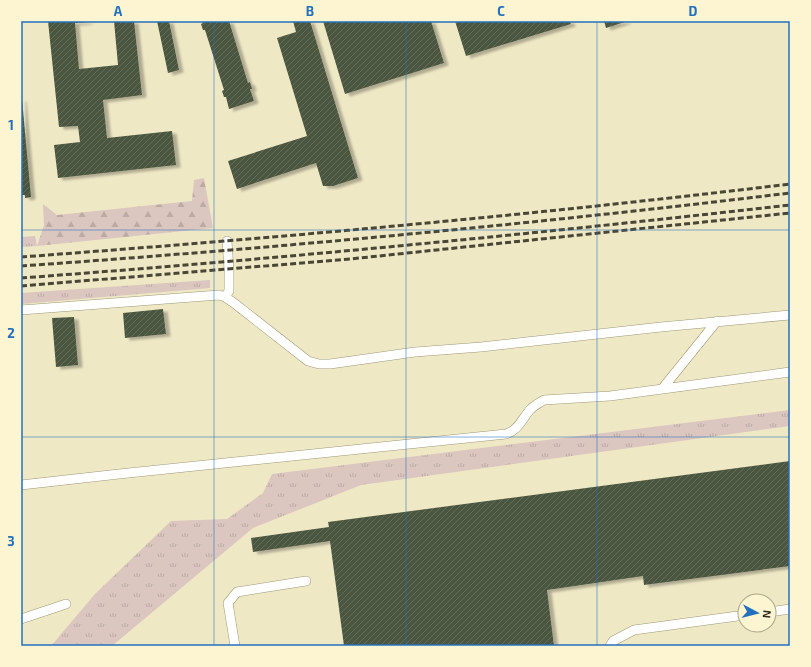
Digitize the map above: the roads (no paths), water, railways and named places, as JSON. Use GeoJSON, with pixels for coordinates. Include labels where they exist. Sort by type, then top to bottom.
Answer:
{"type":"FeatureCollection","features":[{"type":"Feature","properties":{"kind":"lane"},"geometry":{"type":"LineString","coordinates":[[225,297],[229,292],[227,241]]}},
{"type":"Feature","properties":{"kind":"lane"},"geometry":{"type":"LineString","coordinates":[[21,310],[219,295],[225,297],[308,361],[319,364],[330,364],[415,352],[489,346],[717,321],[790,315]]}},
{"type":"Feature","properties":{"kind":"lane"},"geometry":{"type":"LineString","coordinates":[[662,390],[717,321]]}},
{"type":"Feature","properties":{"kind":"lane"},"geometry":{"type":"LineString","coordinates":[[21,485],[506,434],[518,427],[530,410],[544,400],[610,396],[790,372]]}},
{"type":"Feature","properties":{"kind":"lane"},"geometry":{"type":"LineString","coordinates":[[235,646],[228,603],[237,592],[306,581]]}},
{"type":"Feature","properties":{"kind":"lane"},"geometry":{"type":"LineString","coordinates":[[21,619],[66,604]]}},
{"type":"Feature","properties":{"kind":"lane"},"geometry":{"type":"LineString","coordinates":[[777,611],[790,610]]}},
{"type":"Feature","properties":{"kind":"lane"},"geometry":{"type":"LineString","coordinates":[[610,646],[613,641],[634,630],[737,616]]}},
{"type":"Feature","properties":{"kind":"railway"},"geometry":{"type":"LineString","coordinates":[[21,257],[214,242],[502,216],[790,184]]}},
{"type":"Feature","properties":{"kind":"railway"},"geometry":{"type":"LineString","coordinates":[[21,266],[310,243],[502,225],[790,193]]}},
{"type":"Feature","properties":{"kind":"railway"},"geometry":{"type":"LineString","coordinates":[[21,278],[214,263],[406,245],[790,205]]}},
{"type":"Feature","properties":{"kind":"railway"},"geometry":{"type":"LineString","coordinates":[[21,286],[350,259],[790,213]]}}]}
